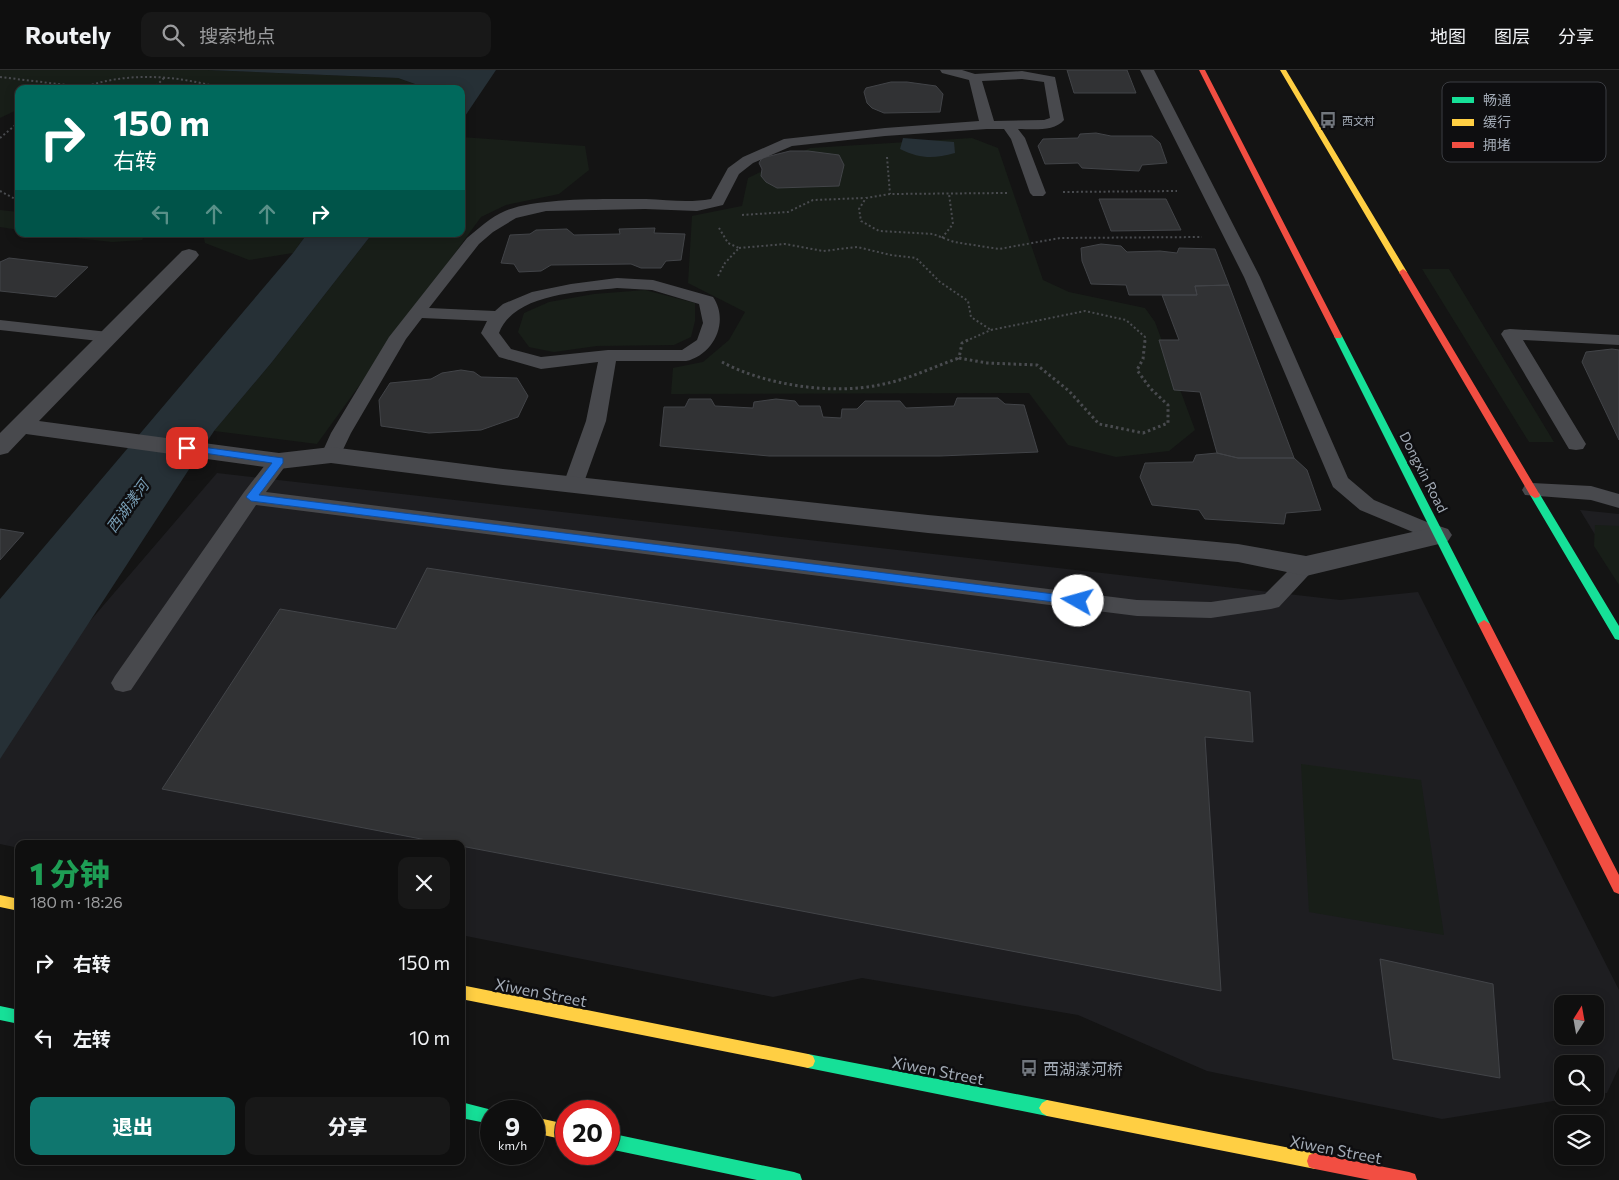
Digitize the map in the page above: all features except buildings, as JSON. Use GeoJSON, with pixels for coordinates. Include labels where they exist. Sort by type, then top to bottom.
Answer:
{"type":"FeatureCollection","features":[{"type":"Feature","properties":{"kind":"main road","name":"Dongxin Road"},"geometry":{"type":"LineString","coordinates":[[1202,70],[1619,888]]}},
{"type":"Feature","properties":{"kind":"main road"},"geometry":{"type":"LineString","coordinates":[[1282,70],[1619,636]]}},
{"type":"Feature","properties":{"kind":"main road"},"geometry":{"type":"LineString","coordinates":[[0,901],[15,904]]}},
{"type":"Feature","properties":{"kind":"main road","name":"Xiwen Street"},"geometry":{"type":"LineString","coordinates":[[465,993],[1409,1180]]}},
{"type":"Feature","properties":{"kind":"main road"},"geometry":{"type":"LineString","coordinates":[[0,1013],[15,1016]]}},
{"type":"Feature","properties":{"kind":"main road"},"geometry":{"type":"LineString","coordinates":[[465,1111],[480,1114]]}},
{"type":"Feature","properties":{"kind":"main road"},"geometry":{"type":"LineString","coordinates":[[620,1143],[794,1180]]}},
{"type":"Feature","properties":{"kind":"street"},"geometry":{"type":"LineString","coordinates":[[0,447],[188,255]]}},
{"type":"Feature","properties":{"kind":"street"},"geometry":{"type":"LineString","coordinates":[[21,426],[279,460],[331,455],[573,485],[918,523],[1238,553],[1306,566],[1439,535]]}},
{"type":"Feature","properties":{"kind":"lane"},"geometry":{"type":"LineString","coordinates":[[331,455],[341,433],[398,337],[472,241],[511,214],[546,206],[645,204],[697,206],[717,202],[733,171],[748,160],[789,142],[885,132],[988,125],[1046,124],[1057,120],[1050,80],[1035,75],[998,75],[975,78],[947,70]]}},
{"type":"Feature","properties":{"kind":"lane"},"geometry":{"type":"LineString","coordinates":[[1147,70],[1252,277],[1340,482],[1366,505],[1439,535]]}},
{"type":"Feature","properties":{"kind":"lane"},"geometry":{"type":"LineString","coordinates":[[975,78],[977,90],[987,112],[988,125]]}},
{"type":"Feature","properties":{"kind":"lane"},"geometry":{"type":"LineString","coordinates":[[1008,125],[1018,138],[1038,193]]}},
{"type":"Feature","properties":{"kind":"lane"},"geometry":{"type":"LineString","coordinates":[[617,284],[653,285],[707,301],[712,323],[705,343],[686,356],[608,354],[541,363],[505,353],[490,333],[499,316],[525,299],[581,288],[617,284]]}},
{"type":"Feature","properties":{"kind":"lane"},"geometry":{"type":"LineString","coordinates":[[417,313],[499,316]]}},
{"type":"Feature","properties":{"kind":"lane"},"geometry":{"type":"LineString","coordinates":[[0,325],[108,337]]}},
{"type":"Feature","properties":{"kind":"lane"},"geometry":{"type":"LineString","coordinates":[[1576,444],[1510,334],[1619,340]]}},
{"type":"Feature","properties":{"kind":"lane"},"geometry":{"type":"LineString","coordinates":[[573,485],[596,421],[608,354]]}},
{"type":"Feature","properties":{"kind":"lane"},"geometry":{"type":"LineString","coordinates":[[123,683],[251,497],[279,460]]}},
{"type":"Feature","properties":{"kind":"lane"},"geometry":{"type":"LineString","coordinates":[[1532,490],[1590,493],[1619,501]]}},
{"type":"Feature","properties":{"kind":"lane"},"geometry":{"type":"LineString","coordinates":[[251,497],[1137,608],[1211,610],[1271,601],[1306,566]]}},
{"type":"Feature","properties":{"kind":"path"},"geometry":{"type":"LineString","coordinates":[[0,77],[67,85]]}},
{"type":"Feature","properties":{"kind":"path"},"geometry":{"type":"LineString","coordinates":[[92,85],[119,78],[164,78],[201,82],[211,85]]}},
{"type":"Feature","properties":{"kind":"path"},"geometry":{"type":"LineString","coordinates":[[157,85],[164,78]]}},
{"type":"Feature","properties":{"kind":"path"},"geometry":{"type":"LineString","coordinates":[[0,138],[15,125]]}},
{"type":"Feature","properties":{"kind":"path"},"geometry":{"type":"LineString","coordinates":[[885,132],[890,194]]}},
{"type":"Feature","properties":{"kind":"path"},"geometry":{"type":"LineString","coordinates":[[0,191],[15,199]]}},
{"type":"Feature","properties":{"kind":"path"},"geometry":{"type":"LineString","coordinates":[[942,238],[953,224],[949,194]]}},
{"type":"Feature","properties":{"kind":"path"},"geometry":{"type":"LineString","coordinates":[[735,215],[788,212],[813,200],[866,198]]}},
{"type":"Feature","properties":{"kind":"path"},"geometry":{"type":"LineString","coordinates":[[723,222],[718,228],[728,243],[739,248],[785,244],[823,251],[857,247],[891,255],[916,258],[928,274],[945,288],[968,302],[970,317],[991,330]]}},
{"type":"Feature","properties":{"kind":"path"},"geometry":{"type":"LineString","coordinates":[[707,301],[725,263],[739,248]]}},
{"type":"Feature","properties":{"kind":"path"},"geometry":{"type":"LineString","coordinates":[[698,348],[732,368],[775,381],[825,388],[869,387],[959,358],[987,363],[1036,365],[1069,391],[1099,424],[1143,434],[1168,423],[1168,404],[1150,388],[1137,370],[1143,359],[1145,337],[1126,320],[1086,311],[991,330],[962,343],[959,358]]}},
{"type":"Feature","properties":{"kind":"shaded area"},"geometry":{"type":"Polygon","coordinates":[[[0,70],[208,70],[398,78],[415,84],[15,85],[15,111],[0,118],[0,70]]]}},
{"type":"Feature","properties":{"kind":"shaded area"},"geometry":{"type":"Polygon","coordinates":[[[465,137],[585,146],[589,170],[559,194],[506,205],[481,217],[317,444],[214,431],[272,362],[370,237],[465,237],[465,137]]]}},
{"type":"Feature","properties":{"kind":"shaded area"},"geometry":{"type":"Polygon","coordinates":[[[972,138],[998,148],[1043,280],[1069,292],[1145,308],[1155,322],[1195,430],[1169,451],[1116,457],[1068,445],[1029,393],[671,394],[673,368],[703,362],[729,340],[745,312],[688,283],[692,216],[742,206],[748,178],[810,148],[972,138]]]}},
{"type":"Feature","properties":{"kind":"shaded area"},"geometry":{"type":"Polygon","coordinates":[[[0,210],[15,212],[15,229],[0,227],[0,210]]]}},
{"type":"Feature","properties":{"kind":"shaded area"},"geometry":{"type":"Polygon","coordinates":[[[66,237],[144,237],[142,240],[112,242],[66,237]]]}},
{"type":"Feature","properties":{"kind":"shaded area"},"geometry":{"type":"Polygon","coordinates":[[[204,237],[305,237],[293,253],[249,260],[205,243],[204,237]]]}},
{"type":"Feature","properties":{"kind":"shaded area"},"geometry":{"type":"Polygon","coordinates":[[[1422,269],[1449,269],[1554,442],[1529,442],[1422,269]]]}},
{"type":"Feature","properties":{"kind":"shaded area"},"geometry":{"type":"Polygon","coordinates":[[[645,290],[695,303],[695,321],[691,337],[674,345],[597,346],[554,352],[529,347],[518,332],[524,313],[549,302],[594,294],[645,290]]]}},
{"type":"Feature","properties":{"kind":"shaded area"},"geometry":{"type":"Polygon","coordinates":[[[217,473],[1340,600],[1418,592],[1619,990],[1619,1067],[1607,1093],[1604,1093],[1604,1055],[1554,1055],[1554,1101],[1442,1119],[1207,1071],[1078,1015],[862,978],[773,997],[465,936],[465,840],[15,840],[15,847],[0,844],[0,726],[217,473]]]}},
{"type":"Feature","properties":{"kind":"shaded area"},"geometry":{"type":"Polygon","coordinates":[[[1580,510],[1619,514],[1619,574],[1580,510]]]}},
{"type":"Feature","properties":{"kind":"shaded area"},"geometry":{"type":"Polygon","coordinates":[[[1595,525],[1619,526],[1619,585],[1594,546],[1595,525]]]}},
{"type":"Feature","properties":{"kind":"shaded area"},"geometry":{"type":"Polygon","coordinates":[[[1301,764],[1421,780],[1444,935],[1309,912],[1301,764]]]}},
{"type":"Feature","properties":{"kind":"water"},"geometry":{"type":"Polygon","coordinates":[[[208,70],[496,70],[465,116],[465,85],[414,85],[398,78],[208,70]]]}},
{"type":"Feature","properties":{"kind":"water"},"geometry":{"type":"Polygon","coordinates":[[[903,138],[954,142],[955,153],[933,157],[914,155],[900,149],[903,138]]]}},
{"type":"Feature","properties":{"kind":"water","name":"西湖漾河"},"geometry":{"type":"Polygon","coordinates":[[[305,237],[370,237],[272,362],[214,431],[0,759],[0,599],[305,237]]]}},
{"type":"Feature","properties":{"kind":"traffic: fast"},"geometry":{"type":"LineString","coordinates":[[1338,336],[1484,624]]}},
{"type":"Feature","properties":{"kind":"traffic: fast"},"geometry":{"type":"LineString","coordinates":[[1535,495],[1619,636]]}},
{"type":"Feature","properties":{"kind":"traffic: fast"},"geometry":{"type":"LineString","coordinates":[[0,1013],[15,1016]]}},
{"type":"Feature","properties":{"kind":"traffic: fast"},"geometry":{"type":"LineString","coordinates":[[808,1061],[1047,1108]]}},
{"type":"Feature","properties":{"kind":"traffic: fast"},"geometry":{"type":"LineString","coordinates":[[465,1111],[480,1114]]}},
{"type":"Feature","properties":{"kind":"traffic: fast"},"geometry":{"type":"LineString","coordinates":[[620,1143],[794,1180]]}},
{"type":"Feature","properties":{"kind":"traffic: slow"},"geometry":{"type":"LineString","coordinates":[[1283,70],[1403,272]]}},
{"type":"Feature","properties":{"kind":"traffic: slow"},"geometry":{"type":"LineString","coordinates":[[0,901],[15,904]]}},
{"type":"Feature","properties":{"kind":"traffic: slow"},"geometry":{"type":"LineString","coordinates":[[465,993],[808,1061]]}},
{"type":"Feature","properties":{"kind":"traffic: slow"},"geometry":{"type":"LineString","coordinates":[[1047,1108],[1315,1161]]}},
{"type":"Feature","properties":{"kind":"traffic: slow"},"geometry":{"type":"LineString","coordinates":[[545,1127],[555,1130]]}},
{"type":"Feature","properties":{"kind":"traffic: jam"},"geometry":{"type":"LineString","coordinates":[[1202,70],[1338,336]]}},
{"type":"Feature","properties":{"kind":"traffic: jam"},"geometry":{"type":"LineString","coordinates":[[1403,272],[1535,495]]}},
{"type":"Feature","properties":{"kind":"traffic: jam"},"geometry":{"type":"LineString","coordinates":[[1484,624],[1619,888]]}},
{"type":"Feature","properties":{"kind":"traffic: jam"},"geometry":{"type":"LineString","coordinates":[[1315,1161],[1409,1180]]}},
{"type":"Feature","properties":{"kind":"place","name":"西文村"},"geometry":{"type":"Point","coordinates":[1328,120]}},
{"type":"Feature","properties":{"kind":"place","name":"西湖漾河桥"},"geometry":{"type":"Point","coordinates":[1029,1068]}},
{"type":"Feature","properties":{"kind":"route"},"geometry":{"type":"LineString","coordinates":[[187,448],[279,460],[251,497],[1078,601]]}}]}
